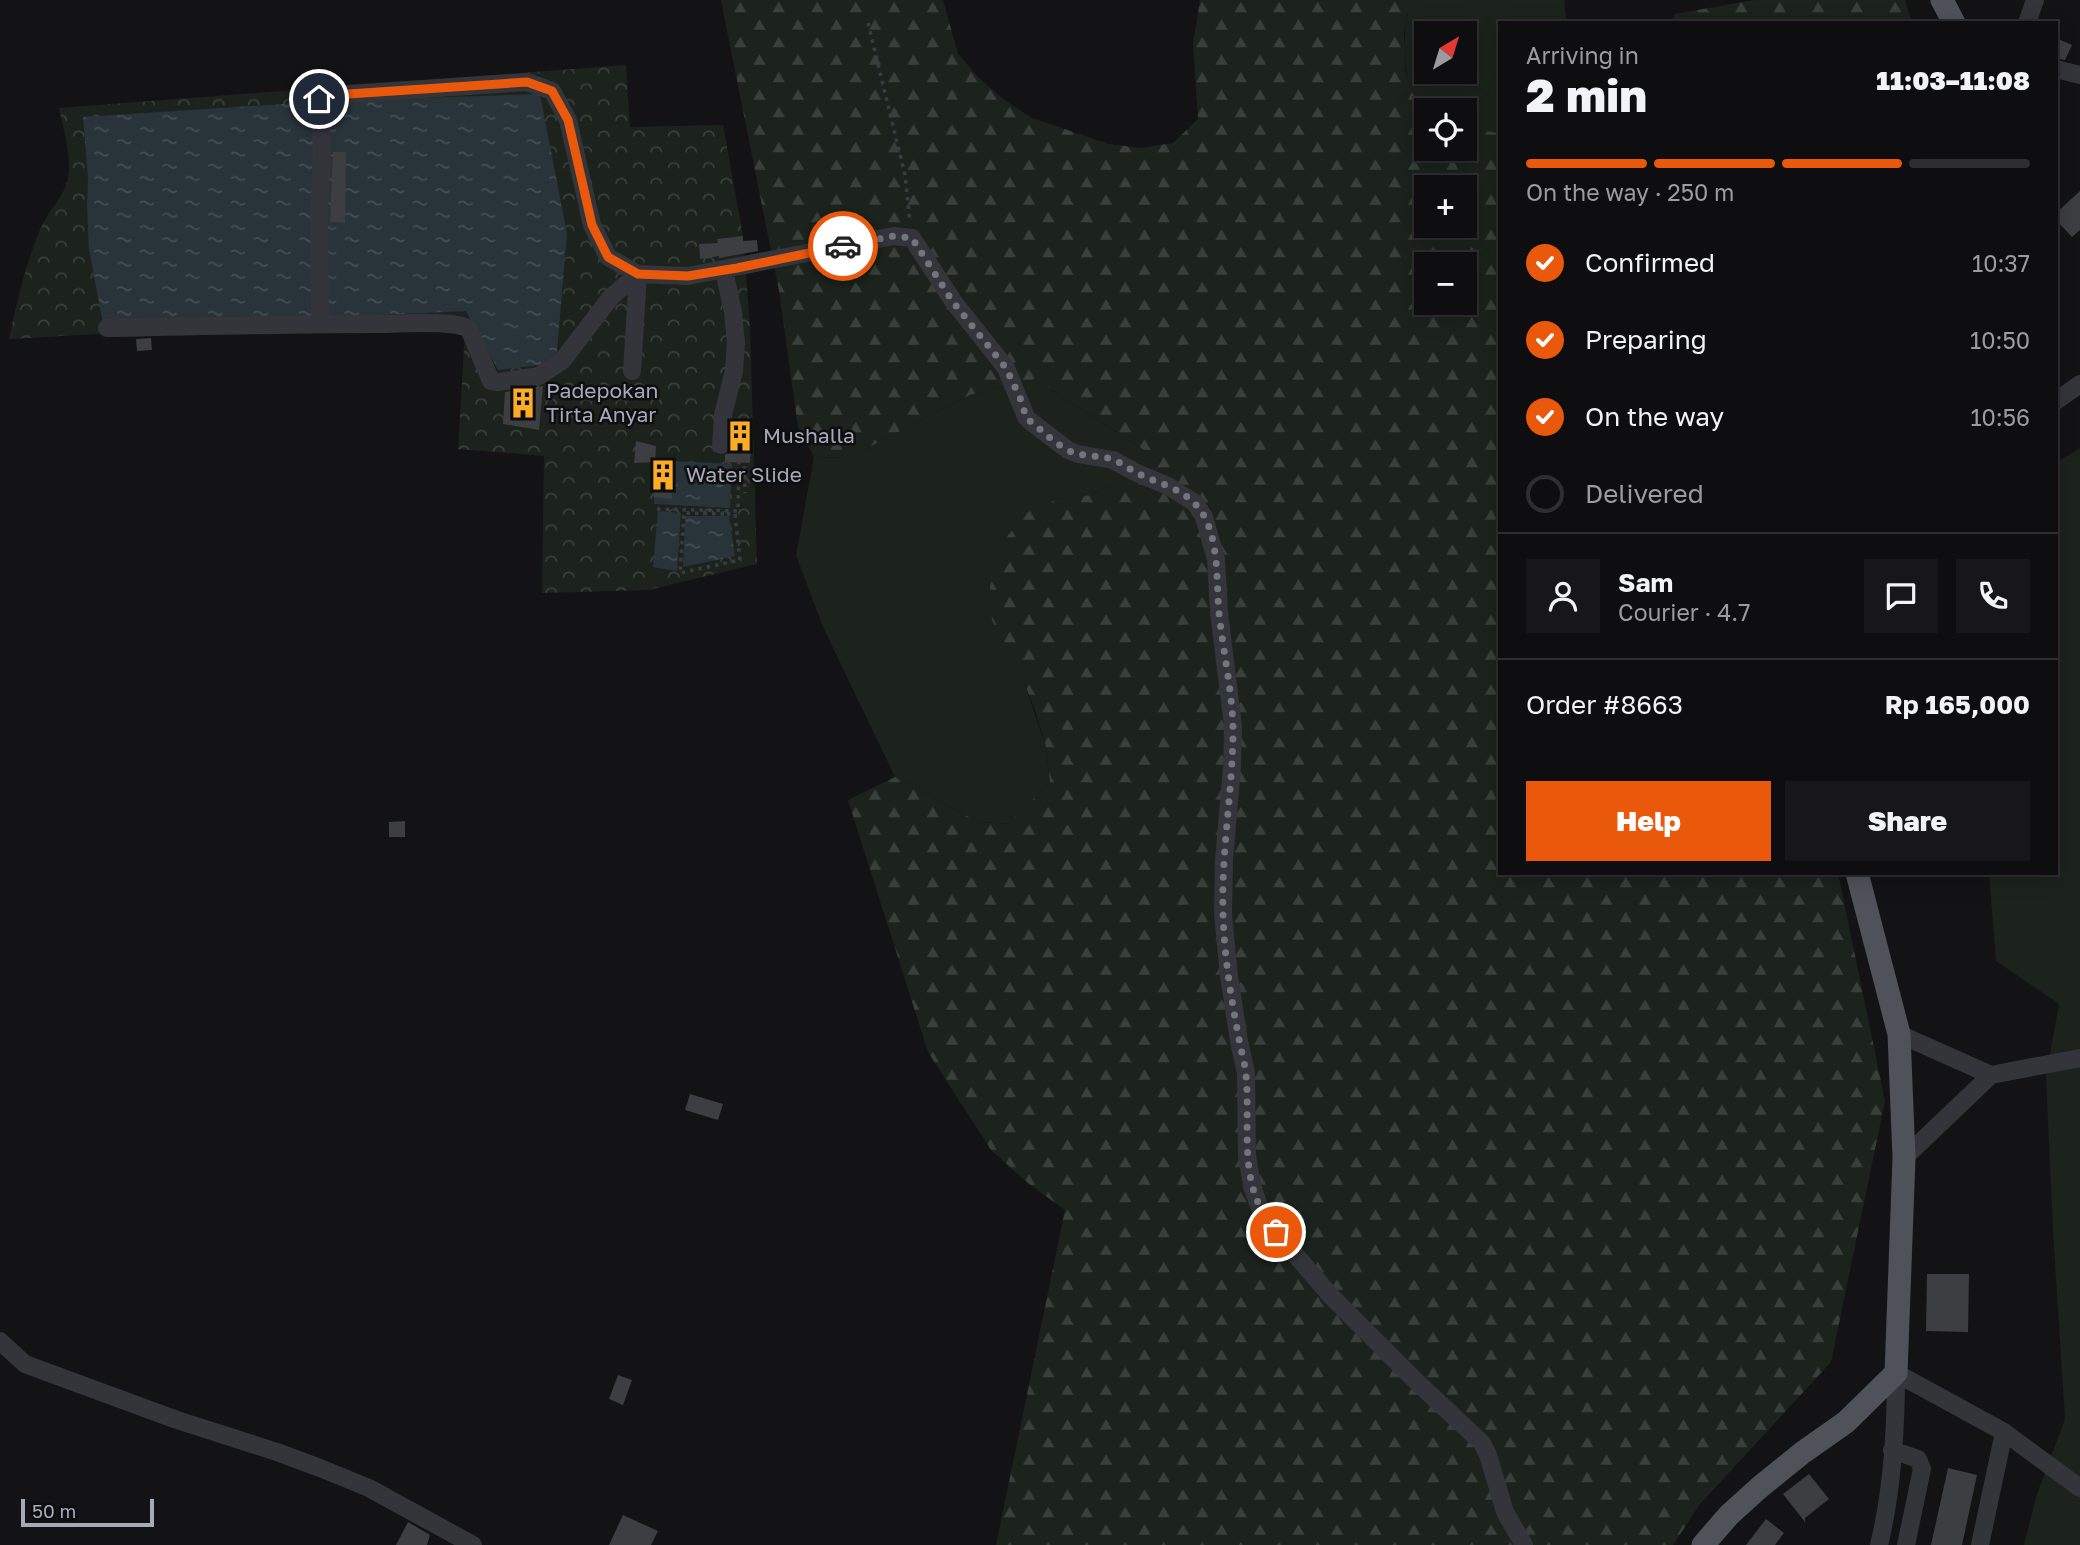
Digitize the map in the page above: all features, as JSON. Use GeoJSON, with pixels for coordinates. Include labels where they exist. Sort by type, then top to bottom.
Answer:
{"type":"FeatureCollection","features":[{"type":"Feature","properties":{"kind":"main road"},"geometry":{"type":"LineString","coordinates":[[1942,0],[1953,21]]}},
{"type":"Feature","properties":{"kind":"main road"},"geometry":{"type":"LineString","coordinates":[[1703,1545],[1729,1515],[1760,1487],[1846,1422],[1896,1373],[1904,1158],[1899,1034],[1858,875]]}},
{"type":"Feature","properties":{"kind":"lane"},"geometry":{"type":"LineString","coordinates":[[2028,21],[2035,0]]}},
{"type":"Feature","properties":{"kind":"lane"},"geometry":{"type":"LineString","coordinates":[[2058,70],[2080,75]]}},
{"type":"Feature","properties":{"kind":"lane"},"geometry":{"type":"LineString","coordinates":[[320,322],[319,215],[322,147],[318,96],[527,82],[552,91],[568,120],[592,225],[608,257],[638,274],[688,276],[894,236],[912,238],[953,302],[1006,368],[1030,421],[1068,450],[1113,460],[1168,486],[1195,503],[1204,517],[1216,559],[1219,612],[1233,726],[1223,914],[1229,976],[1246,1073],[1247,1155],[1254,1193],[1264,1217],[1330,1295],[1482,1443],[1505,1512],[1524,1545]]}},
{"type":"Feature","properties":{"kind":"lane"},"geometry":{"type":"LineString","coordinates":[[724,270],[736,343],[734,371],[723,415],[733,449]]}},
{"type":"Feature","properties":{"kind":"lane"},"geometry":{"type":"LineString","coordinates":[[107,328],[320,322],[464,326],[469,330],[491,381],[498,382],[539,376],[562,361],[611,297],[638,274]]}},
{"type":"Feature","properties":{"kind":"lane"},"geometry":{"type":"LineString","coordinates":[[632,371],[638,274]]}},
{"type":"Feature","properties":{"kind":"lane"},"geometry":{"type":"LineString","coordinates":[[2058,400],[2080,384]]}},
{"type":"Feature","properties":{"kind":"lane"},"geometry":{"type":"LineString","coordinates":[[1899,1034],[1991,1075]]}},
{"type":"Feature","properties":{"kind":"lane"},"geometry":{"type":"LineString","coordinates":[[1904,1158],[1991,1075],[2080,1058]]}},
{"type":"Feature","properties":{"kind":"lane"},"geometry":{"type":"LineString","coordinates":[[0,1341],[25,1364],[177,1420],[320,1468],[369,1488],[473,1545]]}},
{"type":"Feature","properties":{"kind":"lane"},"geometry":{"type":"LineString","coordinates":[[1880,1545],[1886,1517],[1896,1373],[2004,1432],[2080,1488]]}},
{"type":"Feature","properties":{"kind":"lane"},"geometry":{"type":"LineString","coordinates":[[1980,1545],[2004,1432]]}},
{"type":"Feature","properties":{"kind":"lane"},"geometry":{"type":"LineString","coordinates":[[1892,1450],[1908,1454],[1921,1462],[1922,1469],[1906,1545]]}},
{"type":"Feature","properties":{"kind":"lane"},"geometry":{"type":"LineString","coordinates":[[1886,1517],[1912,1517]]}},
{"type":"Feature","properties":{"kind":"path"},"geometry":{"type":"LineString","coordinates":[[867,23],[905,175],[912,238]]}},
{"type":"Feature","properties":{"kind":"path"},"geometry":{"type":"LineString","coordinates":[[657,509],[724,512],[735,514],[740,561],[680,573],[684,513],[724,512],[738,511],[733,449],[744,449],[745,493]]}},
{"type":"Feature","properties":{"kind":"green space"},"geometry":{"type":"Polygon","coordinates":[[[721,0],[943,0],[958,54],[980,79],[1003,99],[1032,118],[1109,144],[1141,148],[1173,143],[1198,119],[1193,44],[1200,0],[1410,0],[1404,33],[1405,70],[1415,98],[1414,161],[1477,161],[1477,130],[1498,133],[1498,875],[1838,875],[1885,1101],[1831,1362],[1700,1504],[1673,1545],[996,1545],[1065,1210],[1029,1184],[991,1150],[928,1052],[848,800],[895,777],[978,822],[1008,824],[1050,782],[1046,747],[1036,713],[1024,682],[992,620],[990,586],[1008,535],[1028,512],[1058,499],[1091,495],[1161,461],[1035,379],[970,395],[848,458],[814,457],[798,427],[779,291],[721,0]]]}},
{"type":"Feature","properties":{"kind":"green space"},"geometry":{"type":"Polygon","coordinates":[[[1410,0],[1564,0],[1567,21],[1498,21],[1498,133],[1477,130],[1477,98],[1416,98],[1405,60],[1404,45],[1410,0]]]}},
{"type":"Feature","properties":{"kind":"green space"},"geometry":{"type":"Polygon","coordinates":[[[1754,0],[1905,0],[1911,21],[1673,21],[1675,14],[1754,0]]]}},
{"type":"Feature","properties":{"kind":"green space"},"geometry":{"type":"Polygon","coordinates":[[[626,65],[630,127],[723,125],[743,236],[750,326],[757,564],[648,590],[542,593],[544,456],[458,449],[465,331],[115,333],[9,339],[35,243],[43,223],[63,193],[68,178],[68,152],[59,108],[626,65]]]}},
{"type":"Feature","properties":{"kind":"green space"},"geometry":{"type":"Polygon","coordinates":[[[1035,379],[1161,461],[1091,495],[1058,499],[1024,682],[1046,747],[1050,782],[1009,824],[978,822],[895,777],[823,627],[796,555],[814,457],[848,458],[970,395],[1035,379]]]}},
{"type":"Feature","properties":{"kind":"green space"},"geometry":{"type":"Polygon","coordinates":[[[2080,448],[2080,1545],[2024,1545],[2037,1494],[2065,1419],[2046,1076],[2059,1004],[1996,961],[1989,875],[2058,875],[2058,462],[2080,448]]]}},
{"type":"Feature","properties":{"kind":"water"},"geometry":{"type":"Polygon","coordinates":[[[540,94],[567,234],[556,363],[498,370],[466,311],[275,320],[103,323],[89,250],[88,178],[83,117],[330,101],[540,94]]]}},
{"type":"Feature","properties":{"kind":"water"},"geometry":{"type":"Polygon","coordinates":[[[655,462],[732,464],[730,508],[654,504],[655,462]]]}},
{"type":"Feature","properties":{"kind":"water"},"geometry":{"type":"Polygon","coordinates":[[[658,511],[681,513],[677,571],[653,567],[658,511]]]}},
{"type":"Feature","properties":{"kind":"water"},"geometry":{"type":"Polygon","coordinates":[[[685,516],[729,516],[735,556],[683,567],[685,516]]]}},
{"type":"Feature","properties":{"kind":"building"},"geometry":{"type":"Polygon","coordinates":[[[2058,39],[2072,45],[2065,60],[2058,58],[2058,39]]]}},
{"type":"Feature","properties":{"kind":"building"},"geometry":{"type":"Polygon","coordinates":[[[333,152],[346,152],[345,223],[330,222],[333,152]]]}},
{"type":"Feature","properties":{"kind":"building"},"geometry":{"type":"Polygon","coordinates":[[[2080,191],[2080,230],[2072,237],[2058,222],[2058,211],[2080,191]]]}},
{"type":"Feature","properties":{"kind":"building"},"geometry":{"type":"Polygon","coordinates":[[[743,236],[743,241],[757,240],[758,251],[700,259],[699,244],[718,243],[717,239],[743,236]]]}},
{"type":"Feature","properties":{"kind":"building"},"geometry":{"type":"Polygon","coordinates":[[[151,338],[152,350],[137,351],[136,339],[151,338]]]}},
{"type":"Feature","properties":{"kind":"building","name":"Padepokan Tirta Anyar"},"geometry":{"type":"Polygon","coordinates":[[[543,386],[539,430],[503,424],[505,392],[543,386]]]}},
{"type":"Feature","properties":{"kind":"building"},"geometry":{"type":"Polygon","coordinates":[[[735,423],[752,426],[750,463],[725,462],[725,455],[730,452],[732,446],[735,423]]]}},
{"type":"Feature","properties":{"kind":"building"},"geometry":{"type":"Polygon","coordinates":[[[636,441],[656,446],[655,462],[634,463],[636,441]]]}},
{"type":"Feature","properties":{"kind":"building","name":"Water Slide"},"geometry":{"type":"Polygon","coordinates":[[[670,461],[672,499],[654,497],[655,462],[670,461]]]}},
{"type":"Feature","properties":{"kind":"building"},"geometry":{"type":"Polygon","coordinates":[[[405,821],[405,837],[389,837],[389,822],[405,821]]]}},
{"type":"Feature","properties":{"kind":"building"},"geometry":{"type":"Polygon","coordinates":[[[690,1094],[723,1104],[718,1120],[685,1110],[690,1094]]]}},
{"type":"Feature","properties":{"kind":"building"},"geometry":{"type":"Polygon","coordinates":[[[1927,1274],[1969,1274],[1968,1332],[1926,1331],[1927,1274]]]}},
{"type":"Feature","properties":{"kind":"building"},"geometry":{"type":"Polygon","coordinates":[[[618,1375],[632,1380],[623,1405],[609,1399],[618,1375]]]}},
{"type":"Feature","properties":{"kind":"building"},"geometry":{"type":"Polygon","coordinates":[[[1948,1468],[1977,1475],[1962,1545],[1931,1545],[1948,1468]]]}},
{"type":"Feature","properties":{"kind":"building"},"geometry":{"type":"Polygon","coordinates":[[[1809,1474],[1829,1499],[1805,1518],[1805,1522],[1783,1494],[1809,1474]]]}},
{"type":"Feature","properties":{"kind":"building"},"geometry":{"type":"Polygon","coordinates":[[[623,1515],[658,1531],[651,1545],[609,1545],[623,1515]]]}},
{"type":"Feature","properties":{"kind":"building"},"geometry":{"type":"Polygon","coordinates":[[[1766,1519],[1784,1533],[1775,1545],[1746,1545],[1766,1519]]]}},
{"type":"Feature","properties":{"kind":"building"},"geometry":{"type":"Polygon","coordinates":[[[408,1522],[430,1535],[427,1545],[396,1545],[408,1522]]]}},
{"type":"Feature","properties":{"kind":"way so far"},"geometry":{"type":"LineString","coordinates":[[843,246],[894,236],[912,238],[953,302],[1006,368],[1030,421],[1068,450],[1113,460],[1168,486],[1195,503],[1208,525],[1216,559],[1219,612],[1233,726],[1223,914],[1229,976],[1246,1073],[1247,1155],[1252,1186],[1264,1217],[1276,1232]]}},
{"type":"Feature","properties":{"kind":"place","name":"Padepokan Tirta Anyar"},"geometry":{"type":"Point","coordinates":[523,403]}},
{"type":"Feature","properties":{"kind":"place","name":"Mushalla"},"geometry":{"type":"Point","coordinates":[740,436]}},
{"type":"Feature","properties":{"kind":"place","name":"Water Slide"},"geometry":{"type":"Point","coordinates":[663,475]}},
{"type":"Feature","properties":{"kind":"route"},"geometry":{"type":"LineString","coordinates":[[319,99],[318,96],[527,82],[552,91],[568,120],[592,225],[608,257],[638,274],[688,276],[843,246]]}}]}
